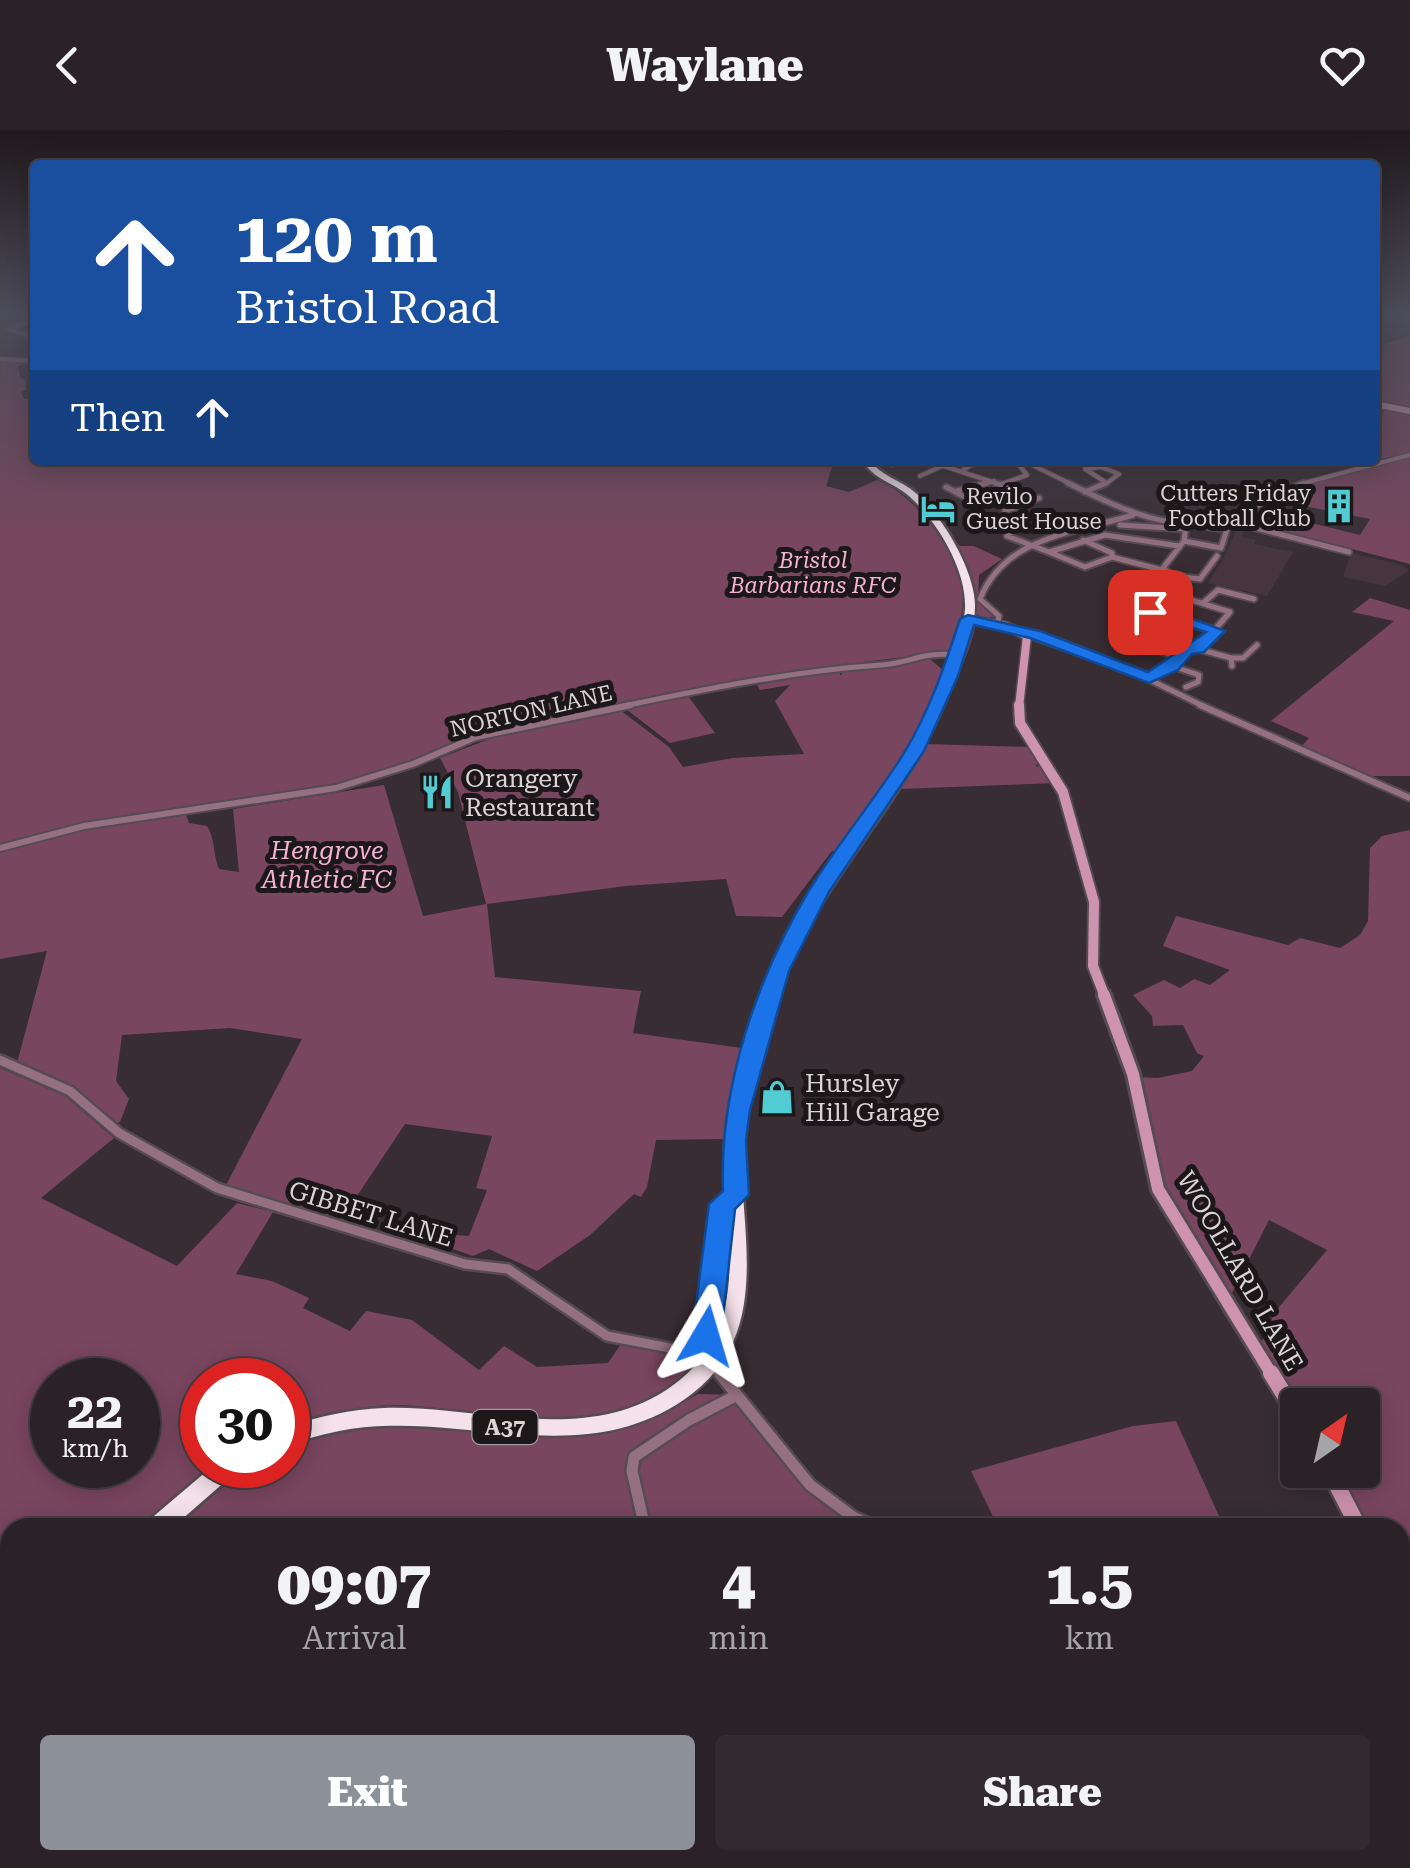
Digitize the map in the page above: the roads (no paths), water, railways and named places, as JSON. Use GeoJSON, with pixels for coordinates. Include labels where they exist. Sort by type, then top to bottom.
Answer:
{"type":"FeatureCollection","features":[{"type":"Feature","properties":{"kind":"highway","name":"A37"},"geometry":{"type":"LineString","coordinates":[[310,1428],[381,1414],[522,1429],[602,1424],[665,1402],[708,1365],[728,1331],[739,1290],[742,1255],[734,1140],[745,1082],[789,944],[819,892],[900,776],[930,721],[968,619],[970,594],[965,575],[924,508],[869,465]]}},
{"type":"Feature","properties":{"kind":"highway"},"geometry":{"type":"LineString","coordinates":[[168,1518],[203,1488]]}},
{"type":"Feature","properties":{"kind":"street"},"geometry":{"type":"LineString","coordinates":[[1380,405],[1410,411]]}},
{"type":"Feature","properties":{"kind":"street"},"geometry":{"type":"LineString","coordinates":[[1380,460],[1410,455]]}},
{"type":"Feature","properties":{"kind":"street"},"geometry":{"type":"LineString","coordinates":[[920,476],[939,465],[1010,488]]}},
{"type":"Feature","properties":{"kind":"street"},"geometry":{"type":"LineString","coordinates":[[962,470],[974,465]]}},
{"type":"Feature","properties":{"kind":"street"},"geometry":{"type":"LineString","coordinates":[[1002,484],[1030,476],[1017,465]]}},
{"type":"Feature","properties":{"kind":"street"},"geometry":{"type":"LineString","coordinates":[[1019,465],[1068,479],[1084,492],[1133,515],[1186,526]]}},
{"type":"Feature","properties":{"kind":"street"},"geometry":{"type":"LineString","coordinates":[[1120,525],[1186,526],[1225,520],[1300,484],[1363,465]]}},
{"type":"Feature","properties":{"kind":"street"},"geometry":{"type":"LineString","coordinates":[[1084,492],[1108,482],[1119,474],[1099,467],[1084,470],[1108,482]]}},
{"type":"Feature","properties":{"kind":"street"},"geometry":{"type":"LineString","coordinates":[[957,492],[994,481]]}},
{"type":"Feature","properties":{"kind":"street"},"geometry":{"type":"LineString","coordinates":[[946,488],[969,499]]}},
{"type":"Feature","properties":{"kind":"street"},"geometry":{"type":"LineString","coordinates":[[1005,511],[1036,499],[1016,494]]}},
{"type":"Feature","properties":{"kind":"street"},"geometry":{"type":"LineString","coordinates":[[994,507],[1021,524],[1007,536],[1083,568],[1112,556],[1173,576],[1200,580],[1217,556]]}},
{"type":"Feature","properties":{"kind":"street"},"geometry":{"type":"LineString","coordinates":[[997,624],[999,616],[980,599],[984,581],[1007,558],[1031,546],[1133,515]]}},
{"type":"Feature","properties":{"kind":"street"},"geometry":{"type":"LineString","coordinates":[[1225,520],[1349,552]]}},
{"type":"Feature","properties":{"kind":"street"},"geometry":{"type":"LineString","coordinates":[[1162,570],[1181,544],[1186,526]]}},
{"type":"Feature","properties":{"kind":"street"},"geometry":{"type":"LineString","coordinates":[[1049,552],[1114,535],[1222,547],[1226,530],[1198,527]]}},
{"type":"Feature","properties":{"kind":"street"},"geometry":{"type":"LineString","coordinates":[[1084,540],[1112,552],[1112,556]]}},
{"type":"Feature","properties":{"kind":"street"},"geometry":{"type":"LineString","coordinates":[[1173,576],[1163,592],[1230,610],[1217,631],[1198,648]]}},
{"type":"Feature","properties":{"kind":"street"},"geometry":{"type":"LineString","coordinates":[[1202,603],[1218,590],[1254,599]]}},
{"type":"Feature","properties":{"kind":"street"},"geometry":{"type":"LineString","coordinates":[[1138,616],[1166,606]]}},
{"type":"Feature","properties":{"kind":"street"},"geometry":{"type":"LineString","coordinates":[[1156,610],[1217,631]]}},
{"type":"Feature","properties":{"kind":"street"},"geometry":{"type":"LineString","coordinates":[[968,619],[997,624],[1149,678],[1264,736],[1410,798]]}},
{"type":"Feature","properties":{"kind":"street"},"geometry":{"type":"LineString","coordinates":[[1127,623],[1116,636],[1180,658]]}},
{"type":"Feature","properties":{"kind":"street"},"geometry":{"type":"LineString","coordinates":[[1150,648],[1167,630]]}},
{"type":"Feature","properties":{"kind":"street","name":"WOOLLARD LANE"},"geometry":{"type":"LineString","coordinates":[[1025,634],[1029,643],[1019,698],[1020,723],[1063,792],[1094,902],[1093,966],[1133,1074],[1158,1189],[1280,1389]]}},
{"type":"Feature","properties":{"kind":"street"},"geometry":{"type":"LineString","coordinates":[[1149,678],[1172,666],[1190,649],[1198,648],[1231,662],[1257,645]]}},
{"type":"Feature","properties":{"kind":"street","name":"NORTON LANE"},"geometry":{"type":"LineString","coordinates":[[0,848],[84,826],[336,788],[413,764],[476,737],[702,690],[847,666],[886,665],[929,652],[957,656]]}},
{"type":"Feature","properties":{"kind":"street"},"geometry":{"type":"LineString","coordinates":[[1172,666],[1201,672],[1198,682],[1186,687]]}},
{"type":"Feature","properties":{"kind":"street","name":"GIBBET LANE"},"geometry":{"type":"LineString","coordinates":[[0,1060],[70,1091],[119,1133],[218,1188],[465,1264],[508,1269],[607,1336],[631,1344],[691,1352],[703,1344],[722,1204],[736,1195]]}},
{"type":"Feature","properties":{"kind":"street"},"geometry":{"type":"LineString","coordinates":[[708,1365],[718,1370],[808,1486],[854,1518]]}},
{"type":"Feature","properties":{"kind":"street"},"geometry":{"type":"LineString","coordinates":[[642,1518],[630,1464],[634,1457],[737,1394]]}},
{"type":"Feature","properties":{"kind":"street"},"geometry":{"type":"LineString","coordinates":[[1338,1488],[1354,1518]]}},
{"type":"Feature","properties":{"kind":"place","name":"Cutters Friday Football Club"},"geometry":{"type":"Point","coordinates":[1339,506]}},
{"type":"Feature","properties":{"kind":"place","name":"Revilo Guest House"},"geometry":{"type":"Point","coordinates":[938,509]}},
{"type":"Feature","properties":{"kind":"place","name":"Orangery Restaurant"},"geometry":{"type":"Point","coordinates":[437,792]}},
{"type":"Feature","properties":{"kind":"place","name":"Hursley Hill Garage"},"geometry":{"type":"Point","coordinates":[777,1097]}},
{"type":"Feature","properties":{"kind":"park label","name":"Bristol Barbarians RFC"},"geometry":{"type":"Point","coordinates":[813,572]}},
{"type":"Feature","properties":{"kind":"park label","name":"Hengrove Athletic FC"},"geometry":{"type":"Point","coordinates":[327,864]}}]}
